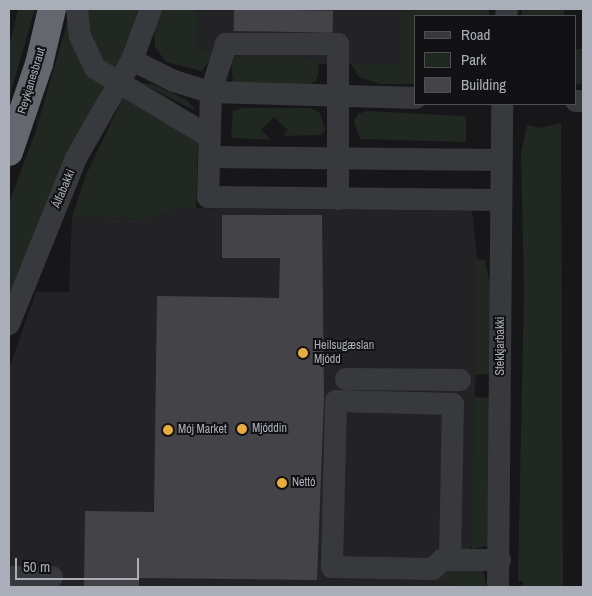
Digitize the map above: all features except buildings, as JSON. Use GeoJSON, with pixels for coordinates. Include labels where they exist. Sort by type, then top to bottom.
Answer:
{"type":"FeatureCollection","features":[{"type":"Feature","properties":{"kind":"highway","name":"Reykjanesbraut"},"geometry":{"type":"LineString","coordinates":[[9,152],[39,64],[52,9]]}},
{"type":"Feature","properties":{"kind":"street"},"geometry":{"type":"LineString","coordinates":[[77,9],[86,53],[95,68],[209,147],[338,158],[501,160]]}},
{"type":"Feature","properties":{"kind":"street","name":"Álfabakki"},"geometry":{"type":"LineString","coordinates":[[9,324],[76,158],[120,85],[132,60],[151,9]]}},
{"type":"Feature","properties":{"kind":"street"},"geometry":{"type":"LineString","coordinates":[[338,198],[338,44],[226,44],[211,92],[208,197],[501,200]]}},
{"type":"Feature","properties":{"kind":"street"},"geometry":{"type":"LineString","coordinates":[[132,60],[174,81],[211,92],[414,98]]}},
{"type":"Feature","properties":{"kind":"street","name":"Stekkjarbakki"},"geometry":{"type":"LineString","coordinates":[[498,587],[500,560],[502,105]]}},
{"type":"Feature","properties":{"kind":"street"},"geometry":{"type":"LineString","coordinates":[[346,379],[460,380]]}},
{"type":"Feature","properties":{"kind":"street"},"geometry":{"type":"LineString","coordinates":[[450,560],[453,404],[336,401],[332,567],[433,569],[442,560],[450,560],[500,560]]}},
{"type":"Feature","properties":{"kind":"street"},"geometry":{"type":"LineString","coordinates":[[9,576],[52,577]]}},
{"type":"Feature","properties":{"kind":"shaded area"},"geometry":{"type":"Polygon","coordinates":[[[198,9],[463,9],[414,15],[414,65],[231,63],[196,47],[198,9]]]}},
{"type":"Feature","properties":{"kind":"shaded area"},"geometry":{"type":"Polygon","coordinates":[[[181,208],[472,211],[477,258],[473,543],[454,587],[9,587],[9,369],[36,292],[69,292],[72,217],[150,219],[181,208]]]}},
{"type":"Feature","properties":{"kind":"green space"},"geometry":{"type":"Polygon","coordinates":[[[18,9],[35,9],[9,98],[9,47],[18,9]]]}},
{"type":"Feature","properties":{"kind":"green space"},"geometry":{"type":"Polygon","coordinates":[[[83,9],[142,9],[114,74],[93,57],[83,9]]]}},
{"type":"Feature","properties":{"kind":"green space"},"geometry":{"type":"Polygon","coordinates":[[[161,9],[198,9],[196,46],[213,55],[202,71],[166,62],[155,47],[154,29],[161,9]]]}},
{"type":"Feature","properties":{"kind":"green space"},"geometry":{"type":"Polygon","coordinates":[[[402,9],[489,9],[489,15],[414,15],[414,84],[380,84],[359,77],[351,64],[402,64],[402,9]]]}},
{"type":"Feature","properties":{"kind":"green space"},"geometry":{"type":"Polygon","coordinates":[[[522,9],[564,9],[564,15],[522,15],[522,9]]]}},
{"type":"Feature","properties":{"kind":"green space"},"geometry":{"type":"Polygon","coordinates":[[[70,14],[106,81],[56,180],[9,301],[9,203],[34,136],[70,14]]]}},
{"type":"Feature","properties":{"kind":"green space"},"geometry":{"type":"Polygon","coordinates":[[[577,49],[583,49],[583,84],[577,84],[577,49]]]}},
{"type":"Feature","properties":{"kind":"green space"},"geometry":{"type":"Polygon","coordinates":[[[242,57],[297,57],[318,61],[319,69],[316,81],[308,85],[233,82],[231,63],[242,57]]]}},
{"type":"Feature","properties":{"kind":"green space"},"geometry":{"type":"Polygon","coordinates":[[[141,83],[152,84],[187,100],[196,111],[141,83]]]}},
{"type":"Feature","properties":{"kind":"green space"},"geometry":{"type":"Polygon","coordinates":[[[124,96],[198,142],[196,208],[181,208],[150,219],[72,217],[86,175],[124,96]]]}},
{"type":"Feature","properties":{"kind":"green space"},"geometry":{"type":"Polygon","coordinates":[[[243,108],[311,108],[320,113],[325,130],[321,135],[283,136],[288,130],[274,117],[261,130],[271,140],[231,138],[233,111],[243,108]]]}},
{"type":"Feature","properties":{"kind":"green space"},"geometry":{"type":"Polygon","coordinates":[[[366,111],[466,117],[466,142],[360,139],[354,122],[358,114],[366,111]]]}},
{"type":"Feature","properties":{"kind":"green space"},"geometry":{"type":"Polygon","coordinates":[[[561,123],[563,587],[523,587],[523,581],[518,581],[524,288],[521,153],[527,125],[541,128],[561,123]]]}},
{"type":"Feature","properties":{"kind":"green space"},"geometry":{"type":"Polygon","coordinates":[[[475,259],[485,260],[492,295],[491,374],[475,375],[475,259]]]}},
{"type":"Feature","properties":{"kind":"green space"},"geometry":{"type":"Polygon","coordinates":[[[475,397],[493,398],[488,546],[472,549],[475,397]]]}},
{"type":"Feature","properties":{"kind":"green space"},"geometry":{"type":"Polygon","coordinates":[[[447,569],[483,571],[487,587],[454,587],[454,581],[443,580],[447,569]]]}},
{"type":"Feature","properties":{"kind":"place","name":"Heilsugæslan Mjódd"},"geometry":{"type":"Point","coordinates":[303,353]}},
{"type":"Feature","properties":{"kind":"place","name":"Mjóddin"},"geometry":{"type":"Point","coordinates":[242,429]}},
{"type":"Feature","properties":{"kind":"place","name":"Mój Market"},"geometry":{"type":"Point","coordinates":[168,430]}},
{"type":"Feature","properties":{"kind":"place","name":"Nettó"},"geometry":{"type":"Point","coordinates":[282,483]}}]}
